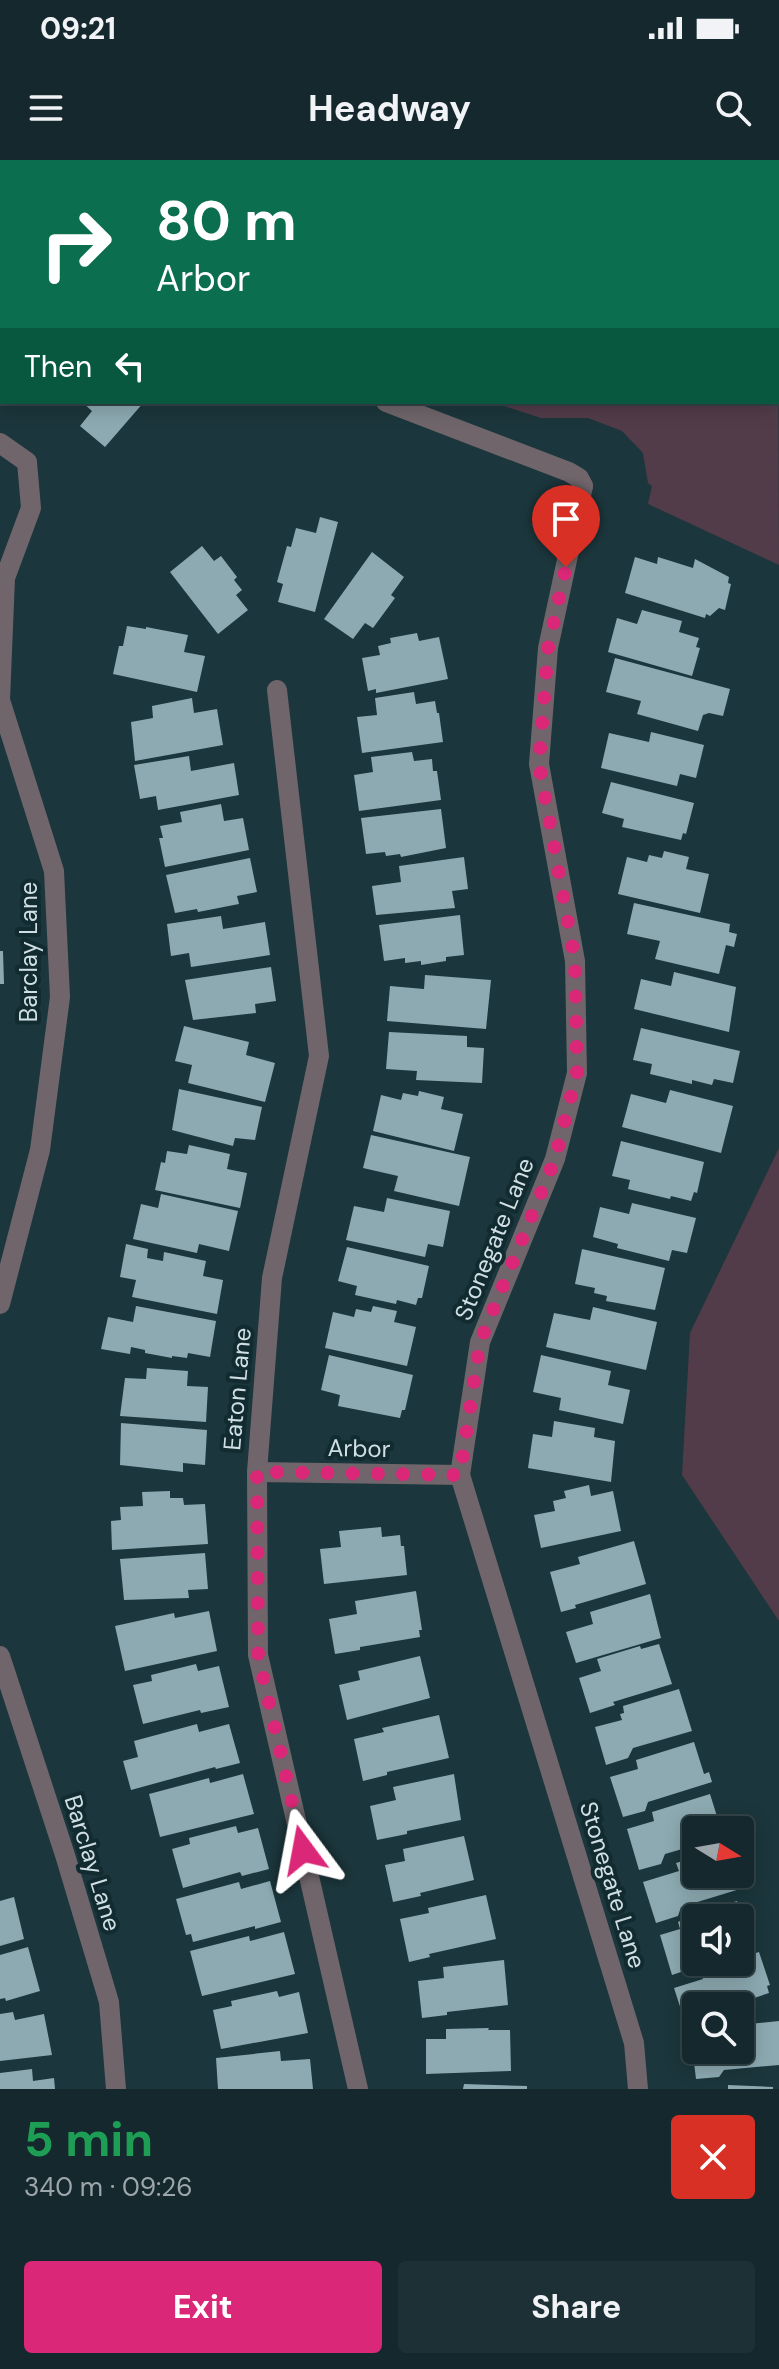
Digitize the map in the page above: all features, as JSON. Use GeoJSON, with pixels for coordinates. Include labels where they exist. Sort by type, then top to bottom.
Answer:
{"type":"FeatureCollection","features":[{"type":"Feature","properties":{"kind":"street","name":"Stonegate Lane"},"geometry":{"type":"LineString","coordinates":[[391,404],[569,472],[579,478],[583,486],[548,648],[539,764],[575,961],[577,1073],[555,1159],[480,1342],[460,1475],[634,2043],[638,2089]]}},
{"type":"Feature","properties":{"kind":"street","name":"Barclay Lane"},"geometry":{"type":"LineString","coordinates":[[0,443],[27,462],[31,508],[5,578],[0,700],[54,871],[60,997],[40,1150],[0,1304]]}},
{"type":"Feature","properties":{"kind":"street","name":"Eaton Lane"},"geometry":{"type":"LineString","coordinates":[[277,690],[319,1056],[272,1278],[257,1472],[258,1655],[358,2089]]}},
{"type":"Feature","properties":{"kind":"street","name":"Arbor"},"geometry":{"type":"LineString","coordinates":[[257,1472],[460,1475]]}},
{"type":"Feature","properties":{"kind":"street","name":"Barclay Lane"},"geometry":{"type":"LineString","coordinates":[[0,1656],[109,2002],[116,2089]]}},
{"type":"Feature","properties":{"kind":"shaded area"},"geometry":{"type":"Polygon","coordinates":[[[498,404],[779,404],[779,565],[648,504],[652,486],[648,483],[643,453],[622,431],[588,418],[541,418],[498,404]]]}},
{"type":"Feature","properties":{"kind":"shaded area"},"geometry":{"type":"Polygon","coordinates":[[[779,1148],[779,1621],[682,1475],[690,1333],[779,1148]]]}},
{"type":"Feature","properties":{"kind":"building"},"geometry":{"type":"Polygon","coordinates":[[[84,404],[142,404],[105,447],[80,426],[92,411],[84,404]]]}},
{"type":"Feature","properties":{"kind":"building"},"geometry":{"type":"Polygon","coordinates":[[[320,517],[338,522],[315,612],[278,602],[283,584],[277,582],[287,546],[291,547],[296,528],[316,533],[320,517]]]}},
{"type":"Feature","properties":{"kind":"building"},"geometry":{"type":"Polygon","coordinates":[[[202,546],[214,561],[221,556],[237,577],[234,580],[242,590],[236,595],[248,610],[218,634],[170,572],[202,546]]]}},
{"type":"Feature","properties":{"kind":"building"},"geometry":{"type":"Polygon","coordinates":[[[372,552],[404,577],[391,595],[395,598],[373,628],[365,623],[353,639],[324,619],[372,552]]]}},
{"type":"Feature","properties":{"kind":"building"},"geometry":{"type":"Polygon","coordinates":[[[635,557],[657,564],[658,557],[693,568],[695,559],[729,577],[728,583],[731,584],[725,610],[719,608],[710,616],[706,614],[705,618],[625,593],[635,557]]]}},
{"type":"Feature","properties":{"kind":"building"},"geometry":{"type":"Polygon","coordinates":[[[642,610],[682,621],[679,632],[699,638],[696,647],[700,648],[692,676],[608,652],[617,618],[637,624],[642,610]]]}},
{"type":"Feature","properties":{"kind":"building"},"geometry":{"type":"Polygon","coordinates":[[[127,626],[188,635],[184,652],[205,656],[197,692],[113,674],[127,626]]]}},
{"type":"Feature","properties":{"kind":"building"},"geometry":{"type":"Polygon","coordinates":[[[417,633],[419,641],[439,637],[448,679],[376,693],[376,689],[368,691],[362,658],[380,655],[378,646],[391,643],[390,638],[417,633]]]}},
{"type":"Feature","properties":{"kind":"building"},"geometry":{"type":"Polygon","coordinates":[[[615,658],[730,689],[723,716],[703,715],[698,731],[637,714],[641,701],[606,692],[615,658]]]}},
{"type":"Feature","properties":{"kind":"building"},"geometry":{"type":"Polygon","coordinates":[[[414,692],[416,704],[435,701],[443,742],[362,753],[357,717],[377,715],[375,698],[414,692]]]}},
{"type":"Feature","properties":{"kind":"building"},"geometry":{"type":"Polygon","coordinates":[[[192,698],[194,713],[217,709],[223,745],[135,761],[131,722],[153,718],[152,706],[192,698]]]}},
{"type":"Feature","properties":{"kind":"building"},"geometry":{"type":"Polygon","coordinates":[[[651,732],[704,745],[696,778],[680,774],[677,786],[601,768],[609,733],[649,742],[651,732]]]}},
{"type":"Feature","properties":{"kind":"building"},"geometry":{"type":"Polygon","coordinates":[[[412,752],[414,761],[432,759],[441,800],[359,811],[354,775],[373,772],[371,757],[412,752]]]}},
{"type":"Feature","properties":{"kind":"building"},"geometry":{"type":"Polygon","coordinates":[[[189,756],[191,771],[234,763],[239,795],[158,810],[156,796],[140,799],[134,765],[189,756]]]}},
{"type":"Feature","properties":{"kind":"building"},"geometry":{"type":"Polygon","coordinates":[[[611,782],[694,803],[686,834],[683,833],[681,840],[622,827],[624,819],[602,813],[611,782]]]}},
{"type":"Feature","properties":{"kind":"building"},"geometry":{"type":"Polygon","coordinates":[[[221,804],[224,821],[243,818],[249,850],[165,867],[159,838],[163,838],[160,826],[182,822],[180,812],[221,804]]]}},
{"type":"Feature","properties":{"kind":"building"},"geometry":{"type":"Polygon","coordinates":[[[441,809],[446,848],[401,857],[400,854],[386,856],[385,852],[366,854],[361,818],[441,809]]]}},
{"type":"Feature","properties":{"kind":"building"},"geometry":{"type":"Polygon","coordinates":[[[664,851],[689,857],[686,869],[709,874],[700,913],[618,894],[627,857],[647,862],[649,855],[662,858],[664,851]]]}},
{"type":"Feature","properties":{"kind":"building"},"geometry":{"type":"Polygon","coordinates":[[[464,857],[468,889],[452,891],[455,908],[376,915],[372,886],[401,882],[399,866],[464,857]]]}},
{"type":"Feature","properties":{"kind":"building"},"geometry":{"type":"Polygon","coordinates":[[[250,858],[257,892],[237,896],[239,904],[175,913],[166,875],[250,858]]]}},
{"type":"Feature","properties":{"kind":"building"},"geometry":{"type":"Polygon","coordinates":[[[634,903],[730,924],[729,932],[737,934],[734,947],[726,945],[719,974],[655,959],[660,941],[627,934],[634,903]]]}},
{"type":"Feature","properties":{"kind":"building"},"geometry":{"type":"Polygon","coordinates":[[[460,915],[464,955],[421,965],[421,961],[405,963],[405,958],[384,961],[379,925],[460,915]]]}},
{"type":"Feature","properties":{"kind":"building"},"geometry":{"type":"Polygon","coordinates":[[[221,916],[223,929],[265,922],[270,955],[191,967],[189,953],[171,956],[167,924],[221,916]]]}},
{"type":"Feature","properties":{"kind":"building"},"geometry":{"type":"Polygon","coordinates":[[[0,951],[3,951],[4,984],[0,984],[0,951]]]}},
{"type":"Feature","properties":{"kind":"building"},"geometry":{"type":"Polygon","coordinates":[[[271,967],[276,1001],[255,1004],[256,1013],[193,1020],[185,980],[271,967]]]}},
{"type":"Feature","properties":{"kind":"building"},"geometry":{"type":"Polygon","coordinates":[[[674,972],[736,987],[729,1032],[634,1009],[641,979],[671,986],[674,972]]]}},
{"type":"Feature","properties":{"kind":"building"},"geometry":{"type":"Polygon","coordinates":[[[425,975],[491,980],[486,1029],[387,1021],[390,986],[424,989],[425,975]]]}},
{"type":"Feature","properties":{"kind":"building"},"geometry":{"type":"Polygon","coordinates":[[[184,1026],[249,1042],[246,1055],[275,1063],[265,1102],[188,1083],[192,1065],[175,1061],[184,1026]]]}},
{"type":"Feature","properties":{"kind":"building"},"geometry":{"type":"Polygon","coordinates":[[[641,1028],[740,1051],[733,1083],[714,1079],[712,1085],[692,1080],[692,1084],[650,1074],[652,1064],[633,1060],[641,1028]]]}},
{"type":"Feature","properties":{"kind":"building"},"geometry":{"type":"Polygon","coordinates":[[[389,1032],[467,1036],[467,1047],[484,1048],[482,1083],[416,1080],[417,1071],[386,1069],[389,1032]]]}},
{"type":"Feature","properties":{"kind":"building"},"geometry":{"type":"Polygon","coordinates":[[[179,1089],[262,1107],[255,1140],[235,1138],[233,1146],[172,1130],[179,1089]]]}},
{"type":"Feature","properties":{"kind":"building"},"geometry":{"type":"Polygon","coordinates":[[[670,1090],[733,1106],[721,1153],[622,1127],[631,1094],[666,1103],[670,1090]]]}},
{"type":"Feature","properties":{"kind":"building"},"geometry":{"type":"Polygon","coordinates":[[[419,1091],[444,1097],[441,1109],[463,1114],[454,1151],[373,1131],[381,1095],[401,1100],[403,1093],[418,1096],[419,1091]]]}},
{"type":"Feature","properties":{"kind":"building"},"geometry":{"type":"Polygon","coordinates":[[[371,1135],[470,1157],[459,1206],[394,1191],[398,1176],[363,1168],[371,1135]]]}},
{"type":"Feature","properties":{"kind":"building"},"geometry":{"type":"Polygon","coordinates":[[[621,1141],[704,1162],[697,1193],[694,1192],[691,1201],[628,1189],[630,1180],[612,1176],[621,1141]]]}},
{"type":"Feature","properties":{"kind":"building"},"geometry":{"type":"Polygon","coordinates":[[[189,1145],[230,1154],[227,1169],[247,1173],[240,1208],[155,1190],[161,1162],[165,1163],[167,1151],[187,1154],[189,1145]]]}},
{"type":"Feature","properties":{"kind":"building"},"geometry":{"type":"Polygon","coordinates":[[[161,1194],[238,1211],[229,1251],[199,1244],[197,1253],[133,1239],[141,1204],[158,1208],[161,1194]]]}},
{"type":"Feature","properties":{"kind":"building"},"geometry":{"type":"Polygon","coordinates":[[[387,1198],[450,1211],[443,1247],[428,1244],[425,1257],[346,1240],[354,1206],[384,1212],[387,1198]]]}},
{"type":"Feature","properties":{"kind":"building"},"geometry":{"type":"Polygon","coordinates":[[[632,1203],[696,1218],[687,1253],[672,1250],[669,1261],[617,1248],[618,1244],[593,1237],[600,1207],[629,1214],[632,1203]]]}},
{"type":"Feature","properties":{"kind":"building"},"geometry":{"type":"Polygon","coordinates":[[[126,1244],[148,1249],[147,1258],[163,1261],[164,1252],[206,1261],[203,1276],[223,1280],[217,1314],[132,1297],[136,1280],[120,1277],[126,1244]]]}},
{"type":"Feature","properties":{"kind":"building"},"geometry":{"type":"Polygon","coordinates":[[[347,1247],[429,1266],[422,1298],[418,1298],[416,1305],[355,1295],[357,1286],[338,1281],[347,1247]]]}},
{"type":"Feature","properties":{"kind":"building"},"geometry":{"type":"Polygon","coordinates":[[[582,1249],[665,1268],[655,1310],[606,1301],[607,1296],[594,1293],[595,1288],[575,1284],[582,1249]]]}},
{"type":"Feature","properties":{"kind":"building"},"geometry":{"type":"Polygon","coordinates":[[[136,1306],[216,1321],[210,1357],[188,1353],[187,1358],[172,1358],[131,1347],[130,1354],[101,1349],[108,1317],[133,1322],[136,1306]]]}},
{"type":"Feature","properties":{"kind":"building"},"geometry":{"type":"Polygon","coordinates":[[[373,1306],[397,1311],[394,1322],[416,1327],[407,1366],[325,1348],[333,1312],[354,1317],[356,1309],[371,1312],[373,1306]]]}},
{"type":"Feature","properties":{"kind":"building"},"geometry":{"type":"Polygon","coordinates":[[[593,1307],[657,1322],[646,1370],[546,1347],[554,1313],[590,1320],[593,1307]]]}},
{"type":"Feature","properties":{"kind":"building"},"geometry":{"type":"Polygon","coordinates":[[[329,1355],[413,1375],[405,1410],[402,1410],[400,1418],[338,1406],[340,1395],[321,1390],[329,1355]]]}},
{"type":"Feature","properties":{"kind":"building"},"geometry":{"type":"Polygon","coordinates":[[[541,1355],[611,1371],[608,1385],[630,1390],[623,1424],[559,1410],[561,1398],[533,1392],[541,1355]]]}},
{"type":"Feature","properties":{"kind":"building"},"geometry":{"type":"Polygon","coordinates":[[[147,1368],[188,1371],[187,1386],[208,1387],[206,1422],[120,1416],[125,1378],[146,1379],[147,1368]]]}},
{"type":"Feature","properties":{"kind":"building"},"geometry":{"type":"Polygon","coordinates":[[[554,1421],[595,1428],[594,1437],[615,1441],[611,1482],[528,1468],[533,1434],[552,1437],[554,1421]]]}},
{"type":"Feature","properties":{"kind":"building"},"geometry":{"type":"Polygon","coordinates":[[[121,1423],[207,1430],[205,1465],[183,1463],[183,1472],[120,1465],[121,1423]]]}},
{"type":"Feature","properties":{"kind":"building"},"geometry":{"type":"Polygon","coordinates":[[[589,1485],[591,1496],[613,1491],[621,1531],[541,1548],[534,1515],[555,1511],[553,1501],[566,1498],[564,1491],[589,1485]]]}},
{"type":"Feature","properties":{"kind":"building"},"geometry":{"type":"Polygon","coordinates":[[[170,1491],[170,1498],[183,1498],[184,1505],[205,1504],[208,1544],[112,1550],[111,1521],[121,1520],[120,1507],[143,1506],[142,1492],[170,1491]]]}},
{"type":"Feature","properties":{"kind":"building"},"geometry":{"type":"Polygon","coordinates":[[[381,1527],[382,1537],[400,1535],[407,1575],[324,1584],[320,1549],[341,1547],[339,1531],[381,1527]]]}},
{"type":"Feature","properties":{"kind":"building"},"geometry":{"type":"Polygon","coordinates":[[[634,1541],[646,1584],[561,1612],[550,1572],[580,1564],[578,1557],[634,1541]]]}},
{"type":"Feature","properties":{"kind":"building"},"geometry":{"type":"Polygon","coordinates":[[[205,1553],[208,1589],[188,1590],[189,1598],[124,1600],[120,1559],[205,1553]]]}},
{"type":"Feature","properties":{"kind":"building"},"geometry":{"type":"Polygon","coordinates":[[[416,1591],[422,1630],[419,1630],[420,1637],[335,1654],[329,1619],[357,1614],[355,1601],[416,1591]]]}},
{"type":"Feature","properties":{"kind":"building"},"geometry":{"type":"Polygon","coordinates":[[[650,1594],[661,1638],[576,1663],[566,1632],[593,1624],[590,1612],[650,1594]]]}},
{"type":"Feature","properties":{"kind":"building"},"geometry":{"type":"Polygon","coordinates":[[[209,1611],[217,1651],[125,1671],[115,1626],[174,1613],[175,1618],[209,1611]]]}},
{"type":"Feature","properties":{"kind":"building"},"geometry":{"type":"Polygon","coordinates":[[[659,1644],[672,1684],[613,1702],[615,1705],[590,1713],[579,1678],[601,1671],[597,1659],[640,1646],[641,1649],[659,1644]]]}},
{"type":"Feature","properties":{"kind":"building"},"geometry":{"type":"Polygon","coordinates":[[[420,1656],[430,1698],[347,1720],[339,1685],[360,1680],[358,1671],[420,1656]]]}},
{"type":"Feature","properties":{"kind":"building"},"geometry":{"type":"Polygon","coordinates":[[[196,1664],[198,1671],[219,1666],[229,1707],[201,1713],[200,1710],[143,1724],[133,1685],[152,1681],[151,1675],[196,1664]]]}},
{"type":"Feature","properties":{"kind":"building"},"geometry":{"type":"Polygon","coordinates":[[[679,1689],[692,1731],[633,1748],[628,1758],[606,1765],[595,1727],[622,1720],[620,1714],[624,1713],[623,1706],[679,1689]]]}},
{"type":"Feature","properties":{"kind":"building"},"geometry":{"type":"Polygon","coordinates":[[[439,1715],[449,1758],[387,1772],[387,1775],[363,1781],[354,1739],[384,1732],[382,1728],[439,1715]]]}},
{"type":"Feature","properties":{"kind":"building"},"geometry":{"type":"Polygon","coordinates":[[[197,1724],[199,1732],[229,1724],[240,1763],[131,1790],[123,1761],[138,1757],[134,1741],[197,1724]]]}},
{"type":"Feature","properties":{"kind":"building"},"geometry":{"type":"Polygon","coordinates":[[[694,1742],[704,1774],[709,1772],[712,1782],[648,1802],[645,1811],[623,1817],[610,1777],[638,1769],[636,1760],[694,1742]]]}},
{"type":"Feature","properties":{"kind":"building"},"geometry":{"type":"Polygon","coordinates":[[[243,1774],[254,1814],[160,1837],[149,1794],[209,1778],[210,1783],[243,1774]]]}},
{"type":"Feature","properties":{"kind":"building"},"geometry":{"type":"Polygon","coordinates":[[[454,1774],[461,1820],[377,1840],[370,1806],[396,1800],[393,1787],[454,1774]]]}},
{"type":"Feature","properties":{"kind":"building"},"geometry":{"type":"Polygon","coordinates":[[[710,1794],[717,1816],[682,1816],[682,1849],[665,1854],[661,1864],[639,1870],[627,1829],[654,1821],[652,1812],[710,1794]]]}},
{"type":"Feature","properties":{"kind":"building"},"geometry":{"type":"Polygon","coordinates":[[[236,1826],[238,1833],[258,1828],[269,1869],[242,1876],[240,1872],[183,1888],[172,1849],[190,1844],[189,1838],[236,1826]]]}},
{"type":"Feature","properties":{"kind":"building"},"geometry":{"type":"Polygon","coordinates":[[[464,1836],[474,1880],[393,1902],[385,1865],[405,1861],[403,1849],[464,1836]]]}},
{"type":"Feature","properties":{"kind":"building"},"geometry":{"type":"Polygon","coordinates":[[[682,1861],[682,1888],[740,1889],[682,1904],[678,1916],[656,1923],[643,1882],[679,1871],[676,1863],[682,1861]]]}},
{"type":"Feature","properties":{"kind":"building"},"geometry":{"type":"Polygon","coordinates":[[[270,1881],[281,1922],[193,1942],[191,1934],[186,1935],[176,1899],[239,1882],[241,1889],[270,1881]]]}},
{"type":"Feature","properties":{"kind":"building"},"geometry":{"type":"Polygon","coordinates":[[[486,1895],[496,1939],[429,1954],[430,1957],[409,1962],[400,1919],[429,1913],[428,1908],[486,1895]]]}},
{"type":"Feature","properties":{"kind":"building"},"geometry":{"type":"Polygon","coordinates":[[[14,1897],[24,1939],[0,1946],[0,1901],[14,1897]]]}},
{"type":"Feature","properties":{"kind":"building"},"geometry":{"type":"Polygon","coordinates":[[[682,1920],[682,1972],[672,1975],[660,1935],[680,1929],[678,1922],[682,1920]]]}},
{"type":"Feature","properties":{"kind":"building"},"geometry":{"type":"Polygon","coordinates":[[[284,1932],[295,1974],[202,1996],[190,1951],[249,1936],[250,1941],[284,1932]]]}},
{"type":"Feature","properties":{"kind":"building"},"geometry":{"type":"Polygon","coordinates":[[[28,1947],[40,1991],[6,2001],[5,1998],[0,1999],[0,1955],[28,1947]]]}},
{"type":"Feature","properties":{"kind":"building"},"geometry":{"type":"Polygon","coordinates":[[[759,1952],[770,1985],[767,1986],[769,1993],[754,1998],[754,1992],[682,1992],[682,2013],[674,1988],[703,1979],[702,1976],[754,1976],[754,1954],[759,1952]]]}},
{"type":"Feature","properties":{"kind":"building"},"geometry":{"type":"Polygon","coordinates":[[[504,1960],[508,2005],[422,2018],[418,1981],[444,1978],[443,1967],[504,1960]]]}},
{"type":"Feature","properties":{"kind":"building"},"geometry":{"type":"Polygon","coordinates":[[[277,1991],[279,1997],[299,1992],[308,2033],[221,2049],[213,2010],[232,2006],[231,2001],[277,1991]]]}},
{"type":"Feature","properties":{"kind":"building"},"geometry":{"type":"Polygon","coordinates":[[[13,2012],[15,2020],[44,2014],[52,2055],[0,2061],[0,2014],[13,2012]]]}},
{"type":"Feature","properties":{"kind":"building"},"geometry":{"type":"Polygon","coordinates":[[[779,2021],[779,2065],[724,2070],[719,2077],[696,2079],[694,2064],[754,2064],[754,2024],[779,2021]]]}},
{"type":"Feature","properties":{"kind":"building"},"geometry":{"type":"Polygon","coordinates":[[[446,2029],[510,2030],[511,2071],[426,2074],[426,2039],[446,2039],[446,2029]]]}},
{"type":"Feature","properties":{"kind":"building"},"geometry":{"type":"Polygon","coordinates":[[[280,2051],[281,2061],[310,2059],[313,2089],[218,2089],[216,2058],[280,2051]]]}},
{"type":"Feature","properties":{"kind":"building"},"geometry":{"type":"Polygon","coordinates":[[[32,2069],[33,2081],[54,2078],[55,2089],[0,2089],[0,2073],[32,2069]]]}},
{"type":"Feature","properties":{"kind":"building"},"geometry":{"type":"Polygon","coordinates":[[[464,2084],[527,2086],[527,2089],[463,2089],[464,2084]]]}},
{"type":"Feature","properties":{"kind":"building"},"geometry":{"type":"Polygon","coordinates":[[[728,2085],[773,2087],[773,2089],[728,2089],[728,2085]]]}},
{"type":"Feature","properties":{"kind":"route"},"geometry":{"type":"LineString","coordinates":[[303,1850],[258,1655],[257,1472],[460,1475],[480,1342],[555,1159],[577,1073],[575,961],[539,764],[548,648],[566,567]]}}]}
